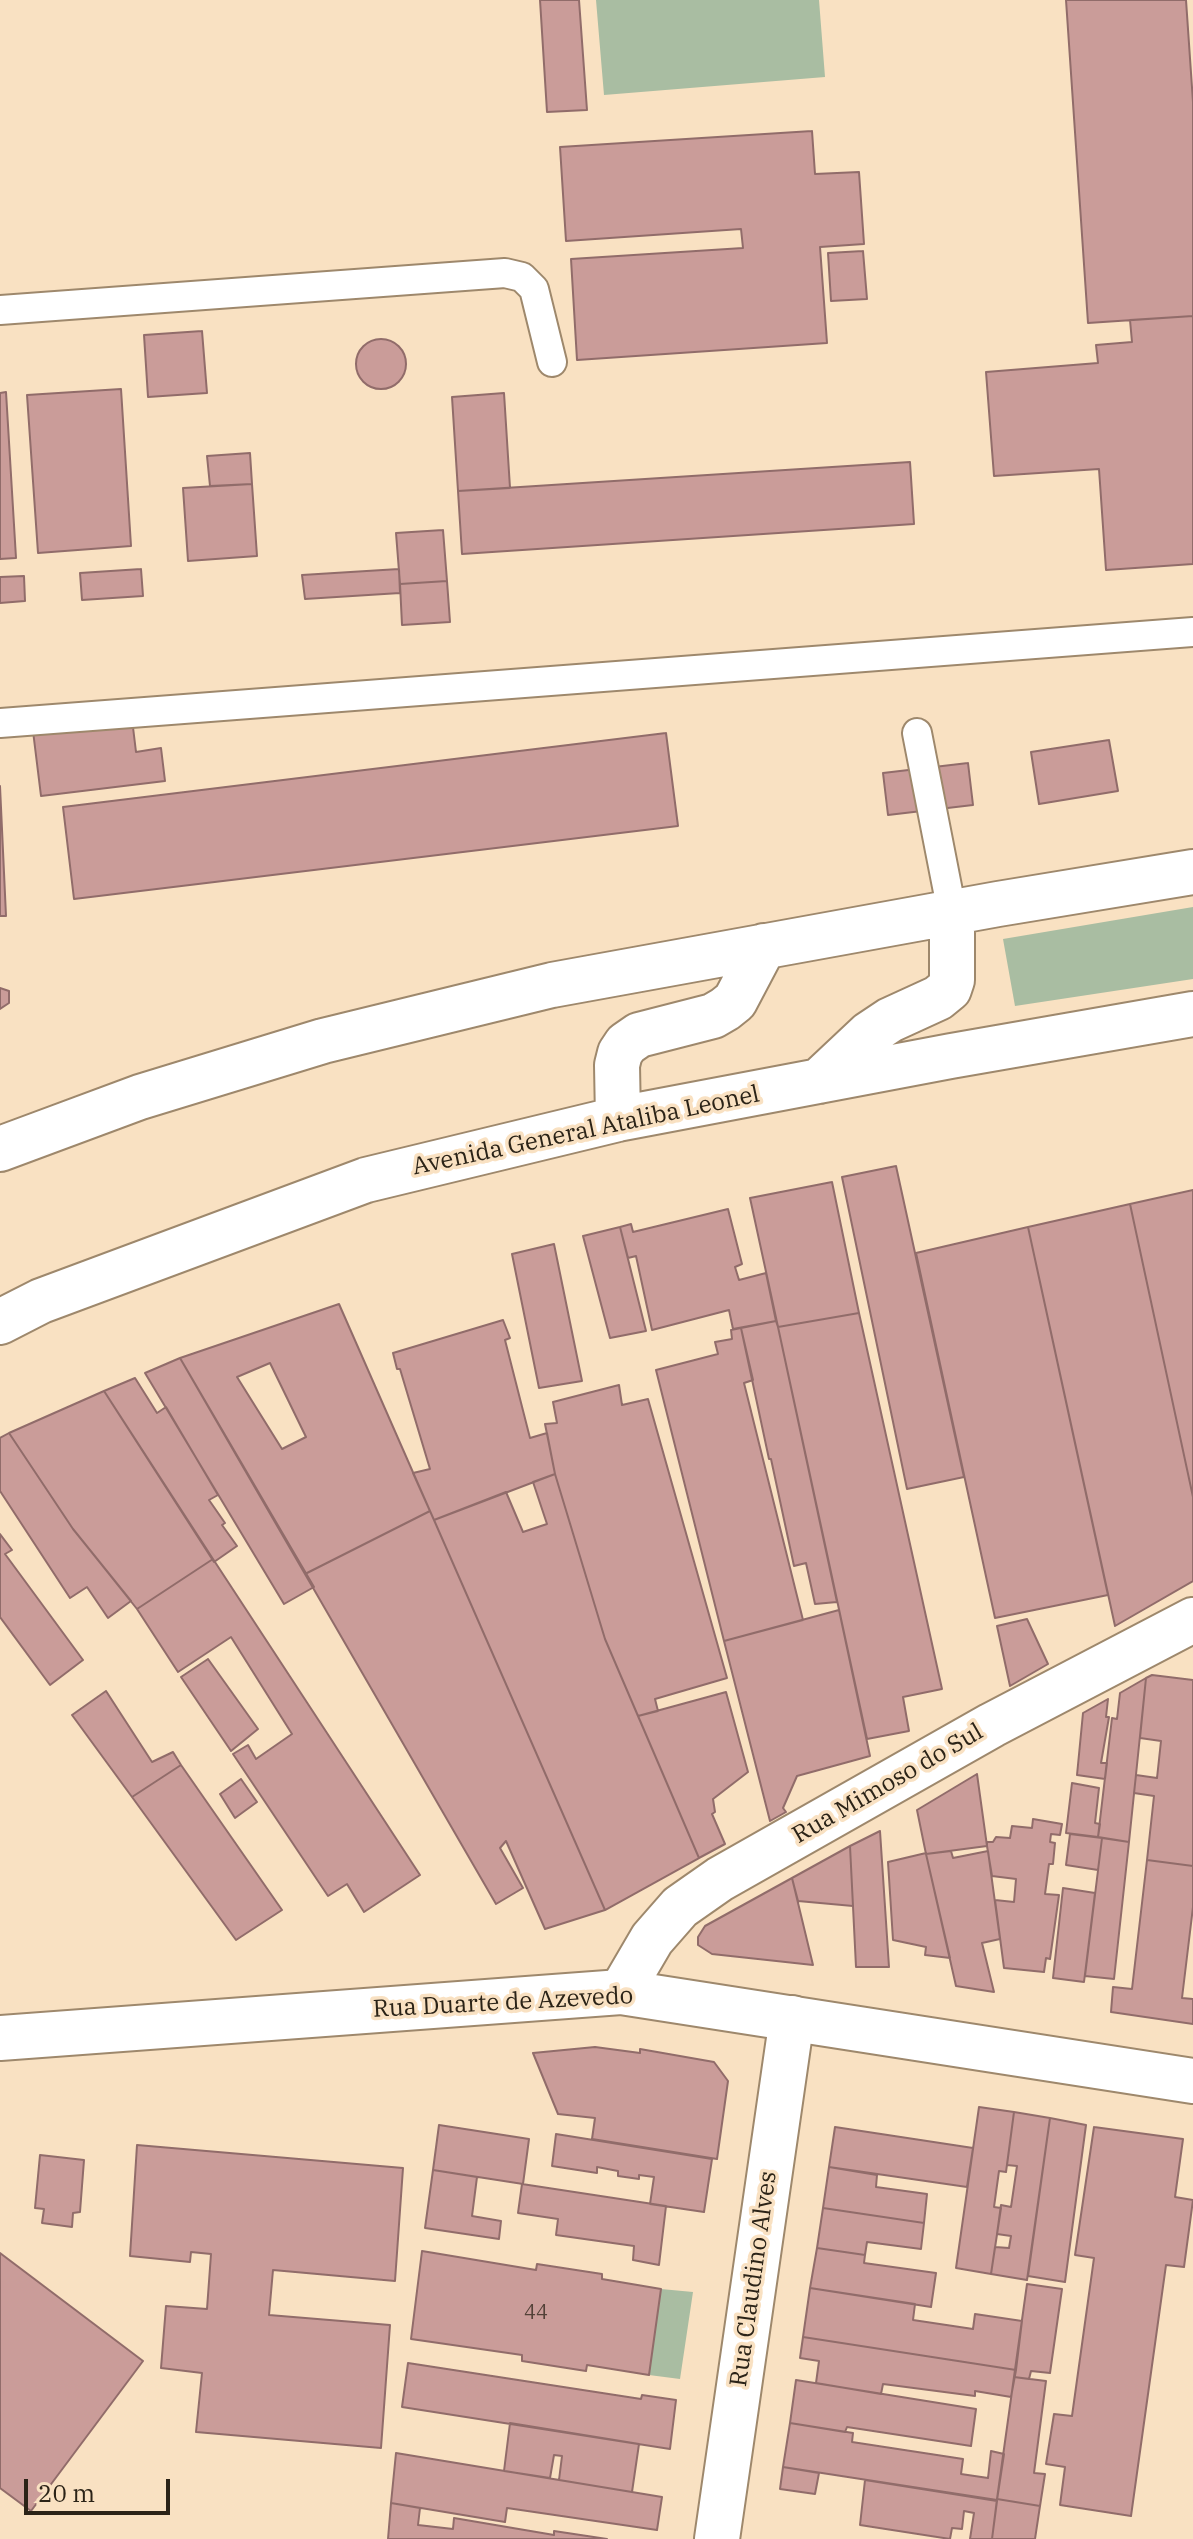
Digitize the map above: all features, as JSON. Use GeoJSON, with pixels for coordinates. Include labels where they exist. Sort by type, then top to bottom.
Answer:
{"type":"FeatureCollection","features":[{"type":"Feature","properties":{"kind":"main road"},"geometry":{"type":"LineString","coordinates":[[0,1149],[140,1097],[323,1041],[552,985],[952,912],[1193,872]]}},
{"type":"Feature","properties":{"kind":"main road"},"geometry":{"type":"LineString","coordinates":[[819,1081],[869,1034],[890,1020],[938,998],[949,989],[953,971],[952,912]]}},
{"type":"Feature","properties":{"kind":"main road"},"geometry":{"type":"LineString","coordinates":[[618,1119],[617,1065],[626,1044],[639,1035],[713,1016],[725,1009],[735,1001],[764,946]]}},
{"type":"Feature","properties":{"kind":"main road","name":"Avenida General Ataliba Leonel"},"geometry":{"type":"LineString","coordinates":[[0,1322],[41,1301],[366,1180],[618,1119],[1193,1014]]}},
{"type":"Feature","properties":{"kind":"main road","name":"Rua Mimoso do Sul"},"geometry":{"type":"LineString","coordinates":[[621,1992],[652,1939],[680,1907],[720,1879],[992,1725],[1193,1620]]}},
{"type":"Feature","properties":{"kind":"main road","name":"Rua Duarte de Azevedo"},"geometry":{"type":"LineString","coordinates":[[0,2038],[621,1992],[1193,2081]]}},
{"type":"Feature","properties":{"kind":"main road","name":"Rua Claudino Alves"},"geometry":{"type":"LineString","coordinates":[[717,2539],[792,2018]]}},
{"type":"Feature","properties":{"kind":"lane"},"geometry":{"type":"LineString","coordinates":[[0,310],[505,273],[522,277],[534,289],[552,362]]}},
{"type":"Feature","properties":{"kind":"lane"},"geometry":{"type":"LineString","coordinates":[[0,723],[1193,632]]}},
{"type":"Feature","properties":{"kind":"lane"},"geometry":{"type":"LineString","coordinates":[[917,733],[952,912]]}},
{"type":"Feature","properties":{"kind":"green space"},"geometry":{"type":"Polygon","coordinates":[[[596,0],[819,0],[825,77],[604,95],[596,0]]]}},
{"type":"Feature","properties":{"kind":"green space"},"geometry":{"type":"Polygon","coordinates":[[[1193,907],[1193,979],[1015,1006],[1003,939],[1193,907]]]}},
{"type":"Feature","properties":{"kind":"green space"},"geometry":{"type":"Polygon","coordinates":[[[661,2289],[693,2292],[680,2379],[649,2375],[661,2289]]]}},
{"type":"Feature","properties":{"kind":"building"},"geometry":{"type":"Polygon","coordinates":[[[540,0],[579,0],[587,110],[547,112],[540,0]]]}},
{"type":"Feature","properties":{"kind":"building"},"geometry":{"type":"Polygon","coordinates":[[[1066,0],[1186,0],[1193,102],[1193,316],[1088,323],[1066,0]]]}},
{"type":"Feature","properties":{"kind":"building"},"geometry":{"type":"Polygon","coordinates":[[[812,131],[815,174],[859,172],[864,244],[820,247],[827,343],[577,360],[571,259],[743,248],[741,229],[566,241],[560,147],[812,131]]]}},
{"type":"Feature","properties":{"kind":"building"},"geometry":{"type":"Polygon","coordinates":[[[863,251],[867,299],[831,301],[828,253],[863,251]]]}},
{"type":"Feature","properties":{"kind":"building"},"geometry":{"type":"Polygon","coordinates":[[[1193,316],[1193,564],[1106,570],[1099,469],[994,476],[986,372],[1098,363],[1096,345],[1132,342],[1130,320],[1193,316]]]}},
{"type":"Feature","properties":{"kind":"building"},"geometry":{"type":"Polygon","coordinates":[[[202,331],[207,393],[148,397],[144,335],[202,331]]]}},
{"type":"Feature","properties":{"kind":"building"},"geometry":{"type":"Polygon","coordinates":[[[381,339],[399,346],[406,364],[399,382],[381,389],[363,382],[356,364],[363,346],[381,339]]]}},
{"type":"Feature","properties":{"kind":"building"},"geometry":{"type":"Polygon","coordinates":[[[121,389],[131,546],[38,553],[27,395],[121,389]]]}},
{"type":"Feature","properties":{"kind":"building"},"geometry":{"type":"Polygon","coordinates":[[[6,392],[16,558],[0,559],[0,393],[6,392]]]}},
{"type":"Feature","properties":{"kind":"building"},"geometry":{"type":"Polygon","coordinates":[[[504,393],[510,488],[458,491],[452,397],[504,393]]]}},
{"type":"Feature","properties":{"kind":"building"},"geometry":{"type":"Polygon","coordinates":[[[250,453],[252,484],[210,486],[207,456],[250,453]]]}},
{"type":"Feature","properties":{"kind":"building"},"geometry":{"type":"Polygon","coordinates":[[[910,462],[914,524],[462,554],[458,491],[910,462]]]}},
{"type":"Feature","properties":{"kind":"building"},"geometry":{"type":"Polygon","coordinates":[[[252,484],[257,556],[188,561],[183,488],[252,484]]]}},
{"type":"Feature","properties":{"kind":"building"},"geometry":{"type":"Polygon","coordinates":[[[443,530],[447,581],[400,584],[396,533],[443,530]]]}},
{"type":"Feature","properties":{"kind":"building"},"geometry":{"type":"Polygon","coordinates":[[[141,569],[143,596],[82,600],[80,573],[141,569]]]}},
{"type":"Feature","properties":{"kind":"building"},"geometry":{"type":"Polygon","coordinates":[[[399,569],[400,593],[305,599],[302,575],[399,569]]]}},
{"type":"Feature","properties":{"kind":"building"},"geometry":{"type":"Polygon","coordinates":[[[24,576],[25,601],[0,603],[0,577],[24,576]]]}},
{"type":"Feature","properties":{"kind":"building"},"geometry":{"type":"Polygon","coordinates":[[[447,581],[450,622],[402,625],[400,584],[447,581]]]}},
{"type":"Feature","properties":{"kind":"building"},"geometry":{"type":"Polygon","coordinates":[[[132,719],[136,752],[161,748],[165,781],[41,796],[33,731],[132,719]]]}},
{"type":"Feature","properties":{"kind":"building"},"geometry":{"type":"Polygon","coordinates":[[[666,733],[678,826],[74,899],[63,807],[666,733]]]}},
{"type":"Feature","properties":{"kind":"building"},"geometry":{"type":"Polygon","coordinates":[[[1109,740],[1118,791],[1039,804],[1031,752],[1109,740]]]}},
{"type":"Feature","properties":{"kind":"building"},"geometry":{"type":"Polygon","coordinates":[[[968,763],[973,805],[888,815],[883,773],[968,763]]]}},
{"type":"Feature","properties":{"kind":"building"},"geometry":{"type":"Polygon","coordinates":[[[0,786],[6,916],[0,916],[0,786]]]}},
{"type":"Feature","properties":{"kind":"building"},"geometry":{"type":"Polygon","coordinates":[[[0,988],[9,991],[9,1003],[0,1009],[0,988]]]}},
{"type":"Feature","properties":{"kind":"building"},"geometry":{"type":"Polygon","coordinates":[[[896,1166],[964,1477],[907,1489],[842,1177],[896,1166]]]}},
{"type":"Feature","properties":{"kind":"building"},"geometry":{"type":"Polygon","coordinates":[[[832,1182],[859,1313],[778,1327],[750,1198],[832,1182]]]}},
{"type":"Feature","properties":{"kind":"building"},"geometry":{"type":"Polygon","coordinates":[[[1193,1190],[1193,1497],[1130,1204],[1193,1190]]]}},
{"type":"Feature","properties":{"kind":"building"},"geometry":{"type":"Polygon","coordinates":[[[1130,1204],[1193,1497],[1193,1581],[1115,1626],[1028,1227],[1130,1204]]]}},
{"type":"Feature","properties":{"kind":"building"},"geometry":{"type":"Polygon","coordinates":[[[728,1209],[742,1264],[735,1267],[739,1280],[766,1273],[776,1321],[733,1329],[729,1310],[652,1330],[636,1256],[628,1258],[620,1227],[631,1224],[633,1232],[728,1209]]]}},
{"type":"Feature","properties":{"kind":"building"},"geometry":{"type":"Polygon","coordinates":[[[620,1227],[646,1331],[610,1338],[583,1236],[620,1227]]]}},
{"type":"Feature","properties":{"kind":"building"},"geometry":{"type":"Polygon","coordinates":[[[1028,1227],[1108,1595],[995,1618],[916,1253],[1028,1227]]]}},
{"type":"Feature","properties":{"kind":"building"},"geometry":{"type":"Polygon","coordinates":[[[554,1244],[582,1381],[539,1388],[512,1254],[554,1244]]]}},
{"type":"Feature","properties":{"kind":"building"},"geometry":{"type":"Polygon","coordinates":[[[339,1304],[430,1511],[305,1574],[180,1358],[339,1304]],[[270,1363],[237,1377],[282,1449],[306,1437],[270,1363]]]}},
{"type":"Feature","properties":{"kind":"building"},"geometry":{"type":"Polygon","coordinates":[[[859,1313],[942,1689],[903,1697],[909,1731],[867,1739],[778,1327],[859,1313]]]}},
{"type":"Feature","properties":{"kind":"building"},"geometry":{"type":"Polygon","coordinates":[[[503,1320],[510,1338],[505,1340],[530,1438],[547,1433],[555,1474],[434,1520],[413,1473],[430,1469],[393,1353],[503,1320]]]}},
{"type":"Feature","properties":{"kind":"building"},"geometry":{"type":"Polygon","coordinates":[[[776,1321],[837,1602],[815,1604],[806,1563],[794,1566],[769,1459],[741,1328],[776,1321]]]}},
{"type":"Feature","properties":{"kind":"building"},"geometry":{"type":"Polygon","coordinates":[[[741,1328],[753,1380],[744,1383],[803,1620],[724,1641],[656,1370],[718,1354],[715,1342],[732,1339],[731,1330],[741,1328]]]}},
{"type":"Feature","properties":{"kind":"building"},"geometry":{"type":"Polygon","coordinates":[[[180,1358],[314,1587],[284,1604],[145,1373],[180,1358]]]}},
{"type":"Feature","properties":{"kind":"building"},"geometry":{"type":"Polygon","coordinates":[[[135,1378],[157,1413],[166,1407],[218,1495],[209,1500],[237,1546],[214,1562],[104,1391],[135,1378]]]}},
{"type":"Feature","properties":{"kind":"building"},"geometry":{"type":"Polygon","coordinates":[[[619,1385],[622,1405],[648,1399],[727,1678],[655,1699],[658,1711],[638,1716],[605,1639],[555,1474],[545,1424],[557,1423],[553,1402],[619,1385]]]}},
{"type":"Feature","properties":{"kind":"building"},"geometry":{"type":"Polygon","coordinates":[[[104,1391],[213,1559],[137,1609],[73,1529],[9,1433],[104,1391]]]}},
{"type":"Feature","properties":{"kind":"building"},"geometry":{"type":"Polygon","coordinates":[[[9,1433],[73,1529],[131,1601],[108,1618],[87,1587],[70,1598],[0,1491],[0,1438],[9,1433]]]}},
{"type":"Feature","properties":{"kind":"building"},"geometry":{"type":"Polygon","coordinates":[[[555,1474],[605,1639],[699,1858],[605,1910],[434,1520],[506,1492],[523,1532],[547,1524],[533,1482],[555,1474]]]}},
{"type":"Feature","properties":{"kind":"building"},"geometry":{"type":"Polygon","coordinates":[[[430,1511],[605,1910],[545,1929],[506,1841],[500,1848],[523,1888],[496,1904],[305,1574],[430,1511]]]}},
{"type":"Feature","properties":{"kind":"building"},"geometry":{"type":"Polygon","coordinates":[[[0,1534],[12,1550],[5,1554],[83,1660],[50,1685],[0,1617],[0,1534]]]}},
{"type":"Feature","properties":{"kind":"building"},"geometry":{"type":"Polygon","coordinates":[[[213,1559],[420,1875],[364,1912],[347,1884],[328,1896],[233,1754],[248,1745],[256,1759],[292,1734],[231,1637],[178,1672],[137,1609],[213,1559]]]}},
{"type":"Feature","properties":{"kind":"building"},"geometry":{"type":"Polygon","coordinates":[[[839,1610],[870,1756],[797,1776],[783,1808],[786,1812],[770,1821],[724,1641],[839,1610]]]}},
{"type":"Feature","properties":{"kind":"building"},"geometry":{"type":"Polygon","coordinates":[[[1027,1619],[1048,1664],[1010,1686],[997,1626],[1027,1619]]]}},
{"type":"Feature","properties":{"kind":"building"},"geometry":{"type":"Polygon","coordinates":[[[208,1659],[258,1729],[231,1751],[181,1677],[208,1659]]]}},
{"type":"Feature","properties":{"kind":"building"},"geometry":{"type":"Polygon","coordinates":[[[1152,1675],[1193,1680],[1193,1866],[1147,1860],[1154,1796],[1134,1793],[1136,1775],[1157,1778],[1161,1741],[1140,1738],[1146,1678],[1152,1675]]]}},
{"type":"Feature","properties":{"kind":"building"},"geometry":{"type":"Polygon","coordinates":[[[1146,1678],[1129,1842],[1098,1837],[1112,1718],[1117,1719],[1120,1693],[1146,1678]]]}},
{"type":"Feature","properties":{"kind":"building"},"geometry":{"type":"Polygon","coordinates":[[[106,1691],[152,1762],[173,1752],[181,1765],[132,1797],[72,1715],[106,1691]]]}},
{"type":"Feature","properties":{"kind":"building"},"geometry":{"type":"Polygon","coordinates":[[[726,1692],[748,1772],[713,1799],[715,1812],[712,1814],[725,1844],[699,1858],[638,1716],[726,1692]]]}},
{"type":"Feature","properties":{"kind":"building"},"geometry":{"type":"Polygon","coordinates":[[[1108,1699],[1106,1717],[1109,1717],[1101,1763],[1107,1763],[1105,1779],[1077,1775],[1083,1713],[1108,1699]]]}},
{"type":"Feature","properties":{"kind":"building"},"geometry":{"type":"Polygon","coordinates":[[[181,1765],[282,1910],[236,1940],[132,1797],[181,1765]]]}},
{"type":"Feature","properties":{"kind":"building"},"geometry":{"type":"Polygon","coordinates":[[[977,1774],[987,1846],[926,1854],[917,1810],[977,1774]]]}},
{"type":"Feature","properties":{"kind":"building"},"geometry":{"type":"Polygon","coordinates":[[[241,1779],[257,1802],[235,1818],[220,1794],[241,1779]]]}},
{"type":"Feature","properties":{"kind":"building"},"geometry":{"type":"Polygon","coordinates":[[[1072,1783],[1099,1788],[1095,1823],[1100,1824],[1098,1837],[1066,1833],[1072,1783]]]}},
{"type":"Feature","properties":{"kind":"building"},"geometry":{"type":"Polygon","coordinates":[[[1033,1819],[1062,1824],[1060,1835],[1051,1834],[1050,1842],[1055,1843],[1053,1864],[1049,1864],[1045,1894],[1059,1895],[1050,1959],[1046,1958],[1044,1972],[1004,1968],[995,1900],[1014,1902],[1016,1879],[992,1876],[987,1846],[987,1842],[993,1842],[996,1837],[1010,1838],[1012,1826],[1032,1828],[1033,1819]]]}},
{"type":"Feature","properties":{"kind":"building"},"geometry":{"type":"Polygon","coordinates":[[[880,1831],[889,1967],[856,1967],[850,1846],[880,1831]]]}},
{"type":"Feature","properties":{"kind":"building"},"geometry":{"type":"Polygon","coordinates":[[[1070,1834],[1102,1838],[1098,1870],[1066,1865],[1070,1834]]]}},
{"type":"Feature","properties":{"kind":"building"},"geometry":{"type":"Polygon","coordinates":[[[1102,1838],[1129,1842],[1114,1979],[1085,1976],[1102,1838]]]}},
{"type":"Feature","properties":{"kind":"building"},"geometry":{"type":"Polygon","coordinates":[[[850,1846],[853,1906],[798,1901],[792,1878],[850,1846]]]}},
{"type":"Feature","properties":{"kind":"building"},"geometry":{"type":"Polygon","coordinates":[[[951,1851],[953,1858],[988,1851],[1000,1939],[982,1943],[994,1992],[956,1986],[926,1854],[951,1851]]]}},
{"type":"Feature","properties":{"kind":"building"},"geometry":{"type":"Polygon","coordinates":[[[926,1853],[950,1958],[925,1955],[926,1947],[893,1940],[888,1862],[926,1853]]]}},
{"type":"Feature","properties":{"kind":"building"},"geometry":{"type":"Polygon","coordinates":[[[1147,1860],[1193,1866],[1193,1907],[1182,1998],[1193,1999],[1193,2024],[1111,2012],[1113,1987],[1132,1989],[1147,1860]]]}},
{"type":"Feature","properties":{"kind":"building"},"geometry":{"type":"Polygon","coordinates":[[[792,1878],[813,1965],[712,1954],[698,1945],[698,1937],[705,1926],[792,1878]]]}},
{"type":"Feature","properties":{"kind":"building"},"geometry":{"type":"Polygon","coordinates":[[[1063,1888],[1095,1893],[1084,1982],[1053,1978],[1063,1888]]]}},
{"type":"Feature","properties":{"kind":"building"},"geometry":{"type":"Polygon","coordinates":[[[595,2047],[640,2053],[640,2049],[714,2062],[728,2081],[717,2159],[592,2139],[595,2118],[558,2114],[533,2053],[595,2047]]]}},
{"type":"Feature","properties":{"kind":"building"},"geometry":{"type":"Polygon","coordinates":[[[979,2107],[1014,2112],[1006,2172],[999,2171],[994,2207],[1001,2208],[991,2274],[956,2268],[979,2107]]]}},
{"type":"Feature","properties":{"kind":"building"},"geometry":{"type":"Polygon","coordinates":[[[1014,2112],[1050,2118],[1027,2280],[991,2274],[995,2247],[1009,2248],[1011,2236],[997,2234],[1001,2205],[1011,2207],[1017,2166],[1007,2165],[1014,2112]]]}},
{"type":"Feature","properties":{"kind":"building"},"geometry":{"type":"Polygon","coordinates":[[[1050,2118],[1086,2125],[1065,2282],[1028,2276],[1050,2118]]]}},
{"type":"Feature","properties":{"kind":"building"},"geometry":{"type":"Polygon","coordinates":[[[439,2125],[529,2139],[523,2184],[433,2170],[439,2125]]]}},
{"type":"Feature","properties":{"kind":"building"},"geometry":{"type":"Polygon","coordinates":[[[835,2127],[973,2148],[967,2187],[829,2167],[835,2127]]]}},
{"type":"Feature","properties":{"kind":"building"},"geometry":{"type":"Polygon","coordinates":[[[1094,2127],[1183,2139],[1175,2197],[1193,2200],[1184,2267],[1166,2265],[1131,2516],[1060,2505],[1065,2467],[1046,2464],[1054,2414],[1072,2416],[1094,2258],[1075,2255],[1094,2127]]]}},
{"type":"Feature","properties":{"kind":"building"},"geometry":{"type":"Polygon","coordinates":[[[556,2134],[712,2159],[704,2212],[650,2204],[654,2177],[639,2175],[639,2179],[618,2176],[618,2171],[597,2167],[597,2173],[552,2166],[556,2134]]]}},
{"type":"Feature","properties":{"kind":"building"},"geometry":{"type":"Polygon","coordinates":[[[137,2145],[403,2168],[395,2281],[273,2270],[269,2315],[390,2325],[381,2448],[196,2432],[202,2373],[161,2368],[166,2306],[207,2309],[211,2254],[191,2252],[190,2262],[130,2256],[137,2145]]]}},
{"type":"Feature","properties":{"kind":"building"},"geometry":{"type":"Polygon","coordinates":[[[40,2155],[84,2160],[80,2212],[73,2213],[72,2227],[42,2223],[44,2209],[35,2208],[40,2155]]]}},
{"type":"Feature","properties":{"kind":"building"},"geometry":{"type":"Polygon","coordinates":[[[829,2167],[877,2175],[876,2187],[927,2194],[924,2223],[823,2208],[829,2167]]]}},
{"type":"Feature","properties":{"kind":"building"},"geometry":{"type":"Polygon","coordinates":[[[433,2170],[477,2177],[472,2216],[501,2221],[499,2239],[425,2228],[433,2170]]]}},
{"type":"Feature","properties":{"kind":"building"},"geometry":{"type":"Polygon","coordinates":[[[522,2184],[666,2206],[659,2265],[633,2260],[634,2246],[556,2235],[558,2219],[518,2213],[522,2184]]]}},
{"type":"Feature","properties":{"kind":"building"},"geometry":{"type":"Polygon","coordinates":[[[823,2208],[924,2223],[921,2249],[867,2242],[865,2255],[817,2248],[823,2208]]]}},
{"type":"Feature","properties":{"kind":"building"},"geometry":{"type":"Polygon","coordinates":[[[817,2248],[865,2255],[864,2263],[936,2273],[931,2307],[810,2288],[817,2248]]]}},
{"type":"Feature","properties":{"kind":"building"},"geometry":{"type":"Polygon","coordinates":[[[422,2251],[536,2270],[537,2264],[602,2274],[602,2279],[661,2289],[649,2375],[587,2365],[586,2371],[522,2361],[522,2355],[411,2339],[422,2251]]]}},
{"type":"Feature","properties":{"kind":"building"},"geometry":{"type":"Polygon","coordinates":[[[0,2253],[143,2361],[31,2511],[0,2488],[0,2253]]]}},
{"type":"Feature","properties":{"kind":"building"},"geometry":{"type":"Polygon","coordinates":[[[1027,2284],[1062,2289],[1050,2373],[1031,2371],[1029,2379],[1014,2377],[1027,2284]]]}},
{"type":"Feature","properties":{"kind":"building"},"geometry":{"type":"Polygon","coordinates":[[[810,2288],[915,2304],[913,2320],[973,2329],[975,2314],[1022,2321],[1016,2370],[803,2337],[810,2288]]]}},
{"type":"Feature","properties":{"kind":"building"},"geometry":{"type":"Polygon","coordinates":[[[803,2337],[1016,2370],[1011,2397],[975,2391],[975,2396],[883,2384],[881,2394],[816,2383],[819,2361],[800,2358],[803,2337]]]}},
{"type":"Feature","properties":{"kind":"building"},"geometry":{"type":"Polygon","coordinates":[[[408,2363],[641,2399],[642,2395],[676,2400],[670,2449],[402,2407],[408,2363]]]}},
{"type":"Feature","properties":{"kind":"building"},"geometry":{"type":"Polygon","coordinates":[[[1014,2377],[1046,2381],[1034,2473],[1045,2474],[1040,2506],[997,2499],[1014,2377]]]}},
{"type":"Feature","properties":{"kind":"building"},"geometry":{"type":"Polygon","coordinates":[[[796,2380],[976,2409],[971,2446],[847,2427],[845,2432],[790,2423],[796,2380]]]}},
{"type":"Feature","properties":{"kind":"building"},"geometry":{"type":"Polygon","coordinates":[[[510,2423],[639,2444],[632,2492],[559,2480],[562,2456],[554,2455],[550,2478],[504,2471],[510,2423]]]}},
{"type":"Feature","properties":{"kind":"building"},"geometry":{"type":"Polygon","coordinates":[[[790,2423],[853,2433],[852,2442],[963,2459],[961,2474],[988,2478],[991,2451],[1004,2454],[997,2500],[783,2467],[790,2423]]]}},
{"type":"Feature","properties":{"kind":"building"},"geometry":{"type":"Polygon","coordinates":[[[396,2453],[662,2497],[657,2530],[507,2508],[505,2522],[391,2503],[396,2453]]]}},
{"type":"Feature","properties":{"kind":"building"},"geometry":{"type":"Polygon","coordinates":[[[783,2467],[819,2473],[815,2494],[780,2489],[783,2467]]]}},
{"type":"Feature","properties":{"kind":"building"},"geometry":{"type":"Polygon","coordinates":[[[865,2480],[997,2501],[992,2539],[970,2539],[974,2513],[964,2511],[962,2529],[952,2528],[950,2539],[860,2525],[865,2480]]]}},
{"type":"Feature","properties":{"kind":"building"},"geometry":{"type":"Polygon","coordinates":[[[997,2499],[1040,2506],[1035,2539],[992,2539],[997,2499]]]}},
{"type":"Feature","properties":{"kind":"building"},"geometry":{"type":"Polygon","coordinates":[[[391,2503],[420,2508],[418,2525],[453,2529],[454,2518],[554,2535],[554,2531],[607,2539],[388,2539],[391,2503]]]}}]}
